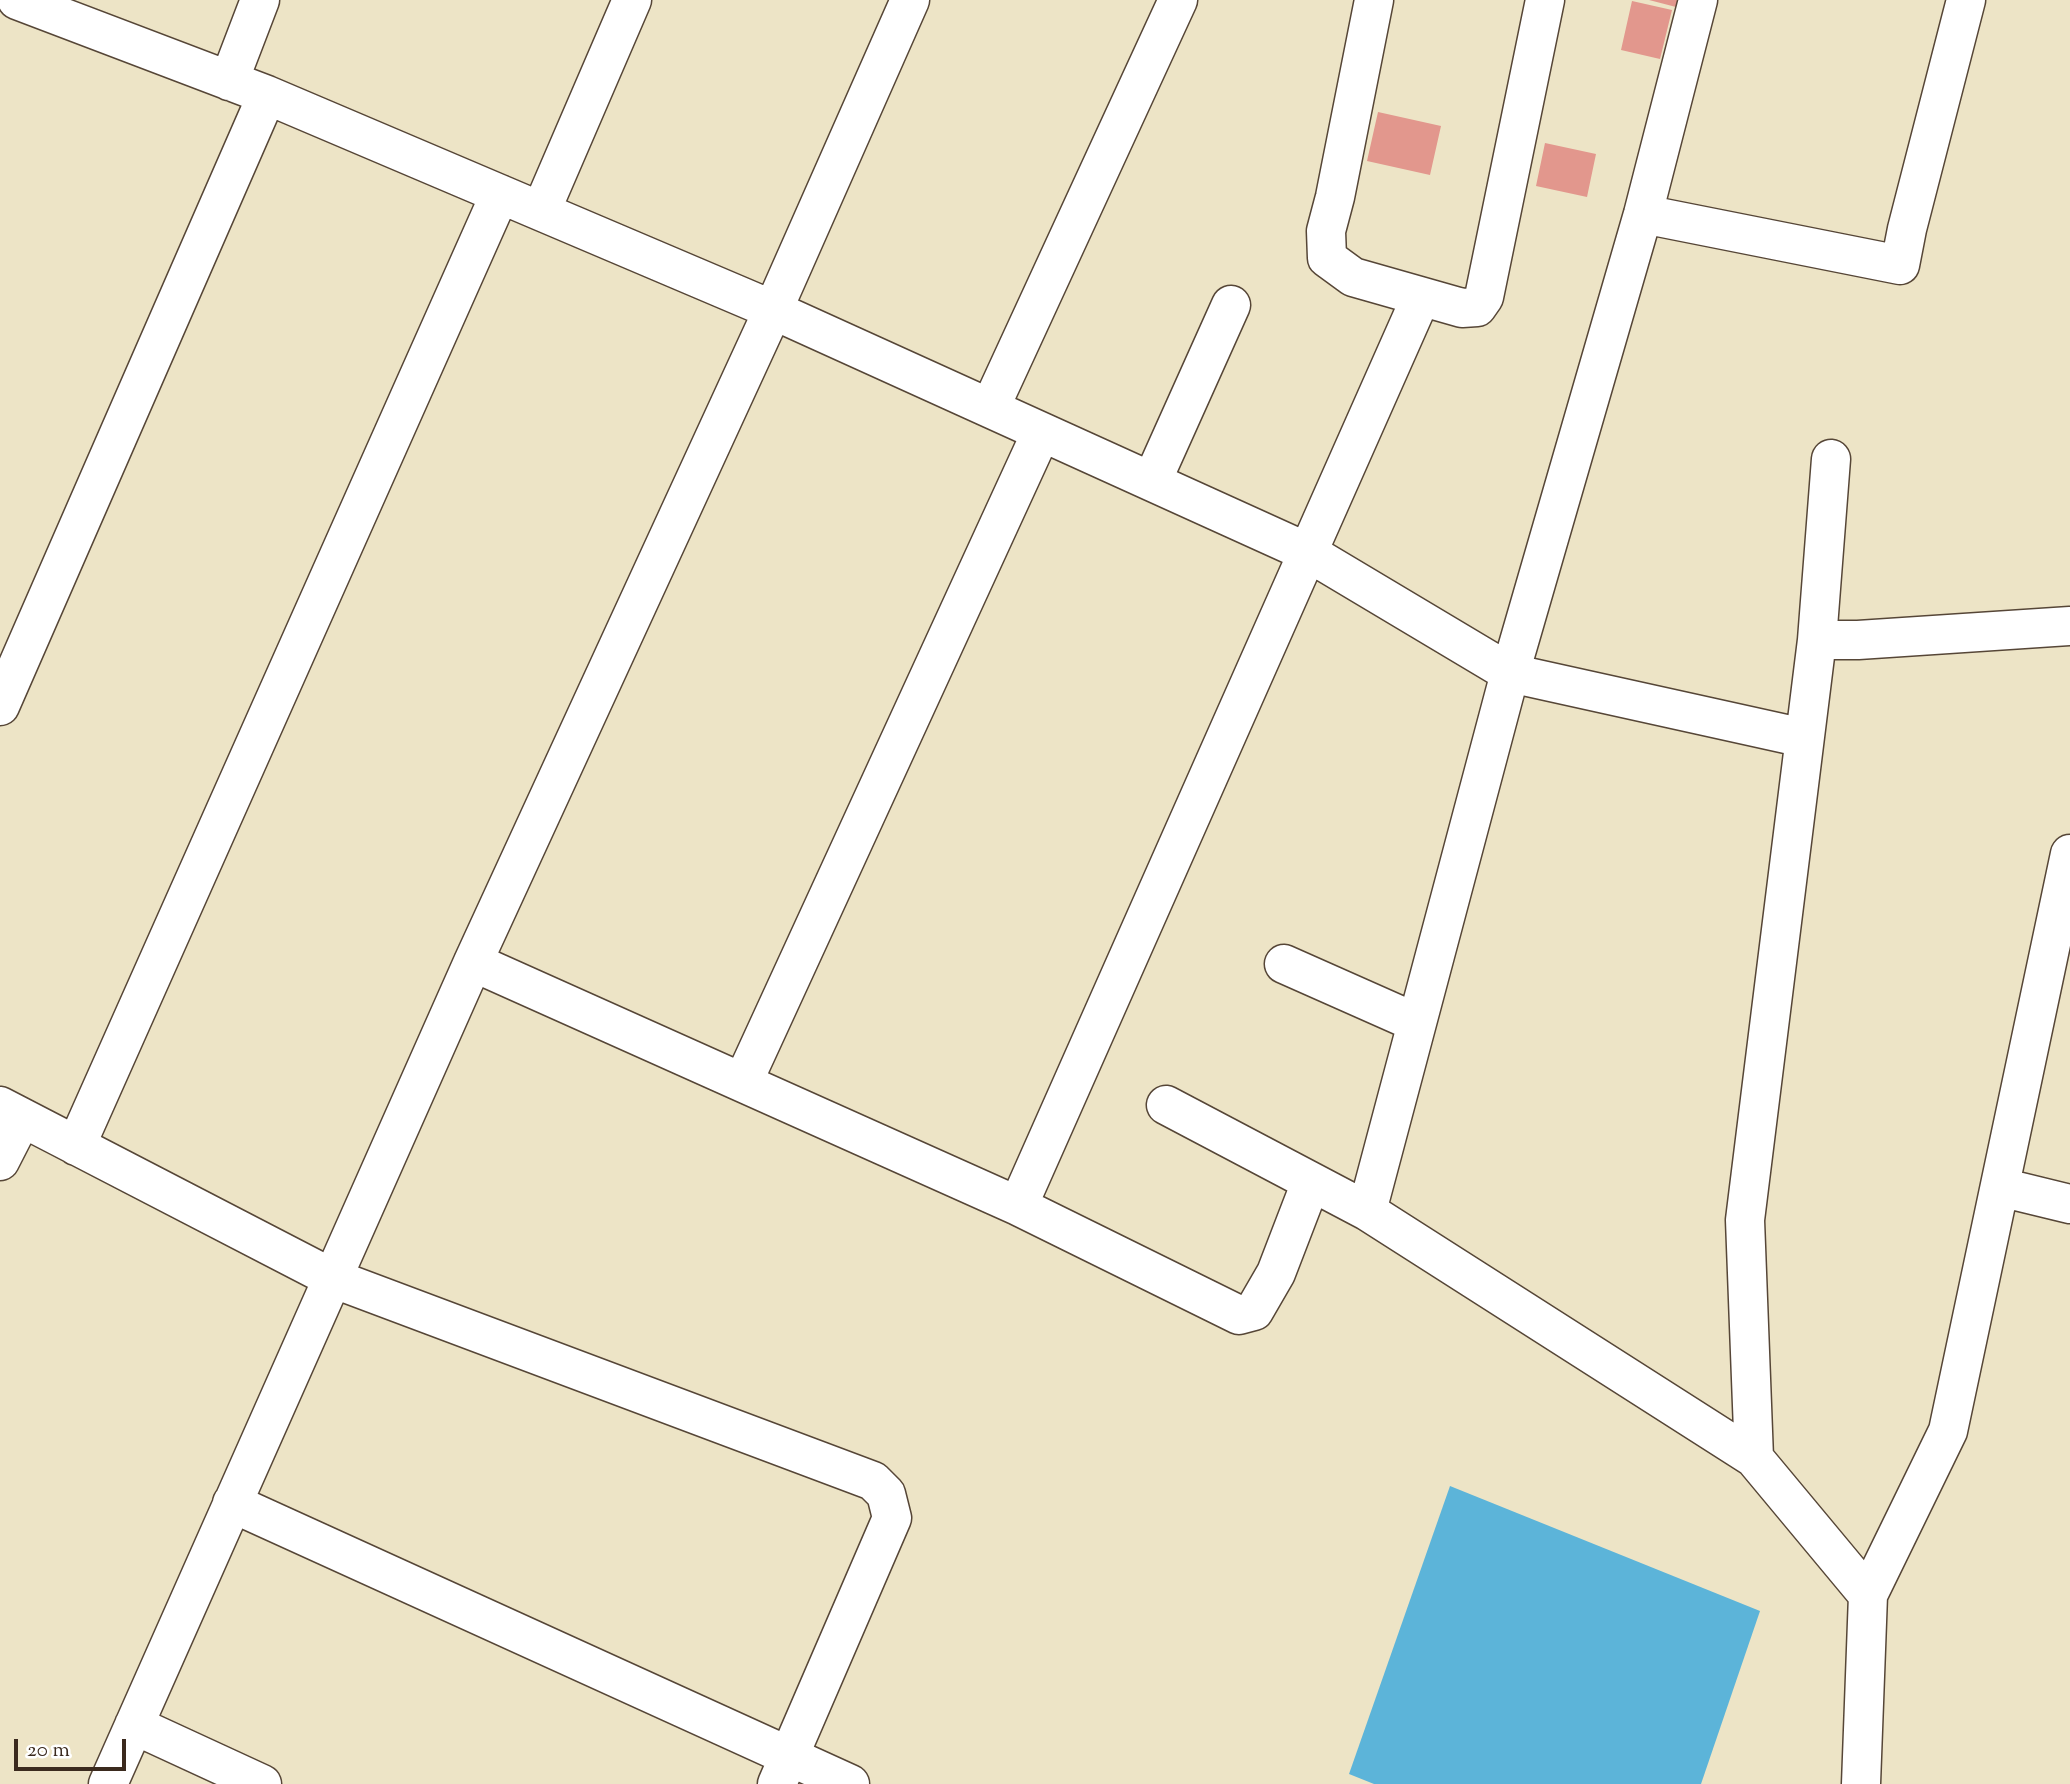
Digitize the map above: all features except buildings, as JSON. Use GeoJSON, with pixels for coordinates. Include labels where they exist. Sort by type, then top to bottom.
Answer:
{"type":"FeatureCollection","features":[{"type":"Feature","properties":{"kind":"street"},"geometry":{"type":"LineString","coordinates":[[17,0],[267,95],[773,310],[1309,553],[1510,673],[1804,738]]}},
{"type":"Feature","properties":{"kind":"street"},"geometry":{"type":"LineString","coordinates":[[229,81],[260,0]]}},
{"type":"Feature","properties":{"kind":"street"},"geometry":{"type":"LineString","coordinates":[[541,211],[632,0]]}},
{"type":"Feature","properties":{"kind":"street"},"geometry":{"type":"LineString","coordinates":[[108,1784],[472,962],[773,310],[910,0]]}},
{"type":"Feature","properties":{"kind":"street"},"geometry":{"type":"LineString","coordinates":[[990,408],[1178,0]]}},
{"type":"Feature","properties":{"kind":"street"},"geometry":{"type":"LineString","coordinates":[[1374,0],[1326,231],[1328,258],[1353,276],[1462,308],[1477,307],[1484,297],[1545,0]]}},
{"type":"Feature","properties":{"kind":"street"},"geometry":{"type":"LineString","coordinates":[[1367,1211],[1510,673],[1643,214],[1698,0]]}},
{"type":"Feature","properties":{"kind":"street"},"geometry":{"type":"LineString","coordinates":[[1643,214],[1900,265],[1966,0]]}},
{"type":"Feature","properties":{"kind":"street"},"geometry":{"type":"LineString","coordinates":[[0,706],[267,95]]}},
{"type":"Feature","properties":{"kind":"street"},"geometry":{"type":"LineString","coordinates":[[76,1146],[500,194]]}},
{"type":"Feature","properties":{"kind":"street"},"geometry":{"type":"LineString","coordinates":[[1018,1206],[1421,297]]}},
{"type":"Feature","properties":{"kind":"street"},"geometry":{"type":"LineString","coordinates":[[1152,481],[1231,305]]}},
{"type":"Feature","properties":{"kind":"street"},"geometry":{"type":"LineString","coordinates":[[743,1082],[1041,433]]}},
{"type":"Feature","properties":{"kind":"street"},"geometry":{"type":"LineString","coordinates":[[1754,1458],[1745,1220],[1817,640],[1831,459]]}},
{"type":"Feature","properties":{"kind":"street"},"geometry":{"type":"LineString","coordinates":[[1817,640],[1858,640],[2070,626]]}},
{"type":"Feature","properties":{"kind":"street"},"geometry":{"type":"LineString","coordinates":[[1861,1784],[1868,1595],[1948,1431],[2070,854]]}},
{"type":"Feature","properties":{"kind":"street"},"geometry":{"type":"LineString","coordinates":[[472,962],[1018,1206],[1239,1315],[1254,1311],[1276,1273],[1311,1182]]}},
{"type":"Feature","properties":{"kind":"street"},"geometry":{"type":"LineString","coordinates":[[1284,964],[1417,1023]]}},
{"type":"Feature","properties":{"kind":"street"},"geometry":{"type":"LineString","coordinates":[[1166,1105],[1367,1211],[1754,1458],[1868,1595]]}},
{"type":"Feature","properties":{"kind":"street"},"geometry":{"type":"LineString","coordinates":[[0,1161],[11,1112],[332,1278],[873,1481],[886,1494],[892,1518],[784,1770]]}},
{"type":"Feature","properties":{"kind":"street"},"geometry":{"type":"LineString","coordinates":[[2000,1187],[2070,1204]]}},
{"type":"Feature","properties":{"kind":"street"},"geometry":{"type":"LineString","coordinates":[[232,1503],[784,1770],[850,1784]]}},
{"type":"Feature","properties":{"kind":"street"},"geometry":{"type":"LineString","coordinates":[[134,1725],[262,1784]]}},
{"type":"Feature","properties":{"kind":"water"},"geometry":{"type":"Polygon","coordinates":[[[1450,1486],[1760,1611],[1701,1784],[1374,1784],[1349,1774],[1450,1486]]]}}]}
